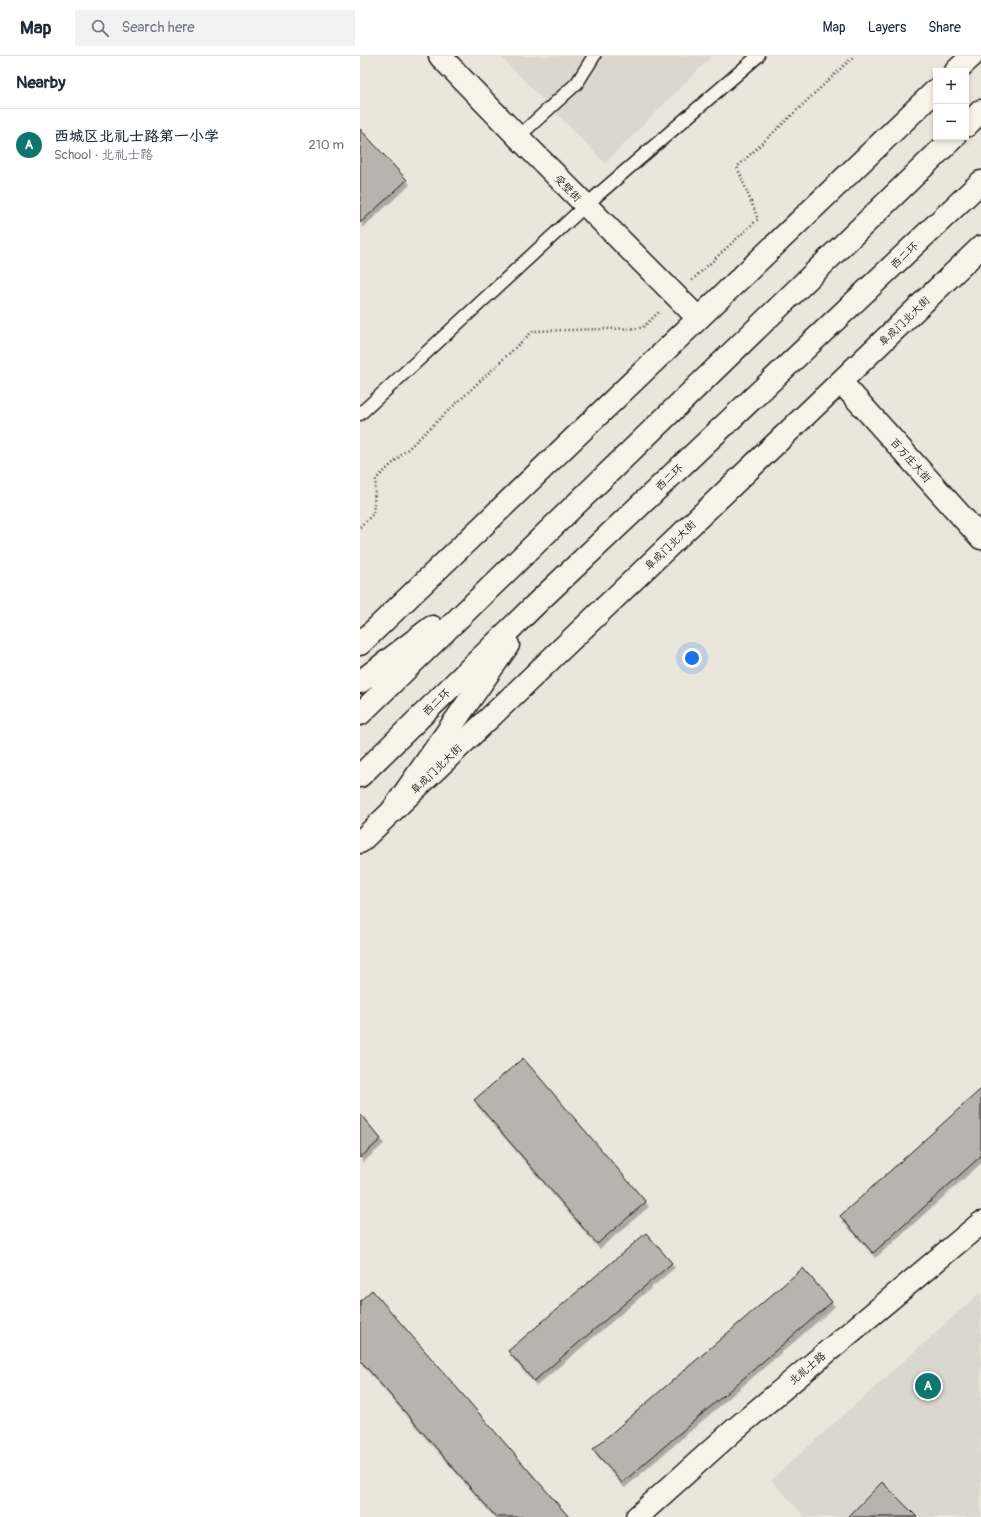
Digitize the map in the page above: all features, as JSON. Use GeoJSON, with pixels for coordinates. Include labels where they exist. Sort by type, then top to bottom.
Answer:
{"type":"FeatureCollection","features":[{"type":"Feature","properties":{"kind":"main road","name":"受壁街"},"geometry":{"type":"LineString","coordinates":[[440,56],[518,137],[698,318]]}},
{"type":"Feature","properties":{"kind":"main road"},"geometry":{"type":"LineString","coordinates":[[959,68],[972,56]]}},
{"type":"Feature","properties":{"kind":"main road"},"geometry":{"type":"LineString","coordinates":[[360,644],[933,93]]}},
{"type":"Feature","properties":{"kind":"main road"},"geometry":{"type":"LineString","coordinates":[[969,123],[981,111]]}},
{"type":"Feature","properties":{"kind":"main road"},"geometry":{"type":"LineString","coordinates":[[360,714],[951,140]]}},
{"type":"Feature","properties":{"kind":"main road","name":"西二环"},"geometry":{"type":"LineString","coordinates":[[360,776],[539,601],[981,182]]}},
{"type":"Feature","properties":{"kind":"main road"},"geometry":{"type":"LineString","coordinates":[[959,203],[981,192]]}},
{"type":"Feature","properties":{"kind":"main road","name":"阜成门北大街"},"geometry":{"type":"LineString","coordinates":[[360,842],[981,247]]}},
{"type":"Feature","properties":{"kind":"main road","name":"百万庄大街"},"geometry":{"type":"LineString","coordinates":[[841,382],[981,538]]}},
{"type":"Feature","properties":{"kind":"main road"},"geometry":{"type":"LineString","coordinates":[[360,682],[509,570]]}},
{"type":"Feature","properties":{"kind":"main road"},"geometry":{"type":"LineString","coordinates":[[392,811],[539,601]]}},
{"type":"Feature","properties":{"kind":"main road","name":"北礼士路"},"geometry":{"type":"LineString","coordinates":[[636,1517],[734,1430],[981,1223]]}},
{"type":"Feature","properties":{"kind":"lane"},"geometry":{"type":"LineString","coordinates":[[518,137],[577,83],[594,56]]}},
{"type":"Feature","properties":{"kind":"lane"},"geometry":{"type":"LineString","coordinates":[[360,414],[586,205],[758,56]]}},
{"type":"Feature","properties":{"kind":"path"},"geometry":{"type":"LineString","coordinates":[[360,527],[373,514],[376,480],[533,330],[642,328],[758,219],[737,167],[854,56]]}},
{"type":"Feature","properties":{"kind":"shaded area"},"geometry":{"type":"Polygon","coordinates":[[[500,56],[712,56],[605,163],[500,56]]]}},
{"type":"Feature","properties":{"kind":"shaded area"},"geometry":{"type":"Polygon","coordinates":[[[981,1292],[981,1517],[805,1517],[771,1480],[981,1292]]]}},
{"type":"Feature","properties":{"kind":"building"},"geometry":{"type":"Polygon","coordinates":[[[360,129],[407,180],[360,223],[360,129]]]}},
{"type":"Feature","properties":{"kind":"building"},"geometry":{"type":"Polygon","coordinates":[[[523,1058],[646,1202],[597,1244],[474,1100],[523,1058]]]}},
{"type":"Feature","properties":{"kind":"building"},"geometry":{"type":"Polygon","coordinates":[[[981,1089],[981,1156],[873,1253],[840,1216],[981,1089]]]}},
{"type":"Feature","properties":{"kind":"building"},"geometry":{"type":"Polygon","coordinates":[[[360,1114],[381,1139],[360,1158],[360,1114]]]}},
{"type":"Feature","properties":{"kind":"building"},"geometry":{"type":"Polygon","coordinates":[[[646,1233],[672,1263],[534,1381],[508,1351],[646,1233]]]}},
{"type":"Feature","properties":{"kind":"building"},"geometry":{"type":"Polygon","coordinates":[[[803,1268],[832,1302],[622,1483],[593,1449],[803,1268]]]}},
{"type":"Feature","properties":{"kind":"building"},"geometry":{"type":"Polygon","coordinates":[[[372,1290],[569,1517],[496,1517],[360,1360],[360,1301],[372,1290]]]}},
{"type":"Feature","properties":{"kind":"building"},"geometry":{"type":"Polygon","coordinates":[[[882,1482],[917,1517],[848,1517],[882,1482]]]}},
{"type":"Feature","properties":{"kind":"place","name":"西城区北礼士路第一小学"},"geometry":{"type":"Point","coordinates":[928,1386]}}]}
